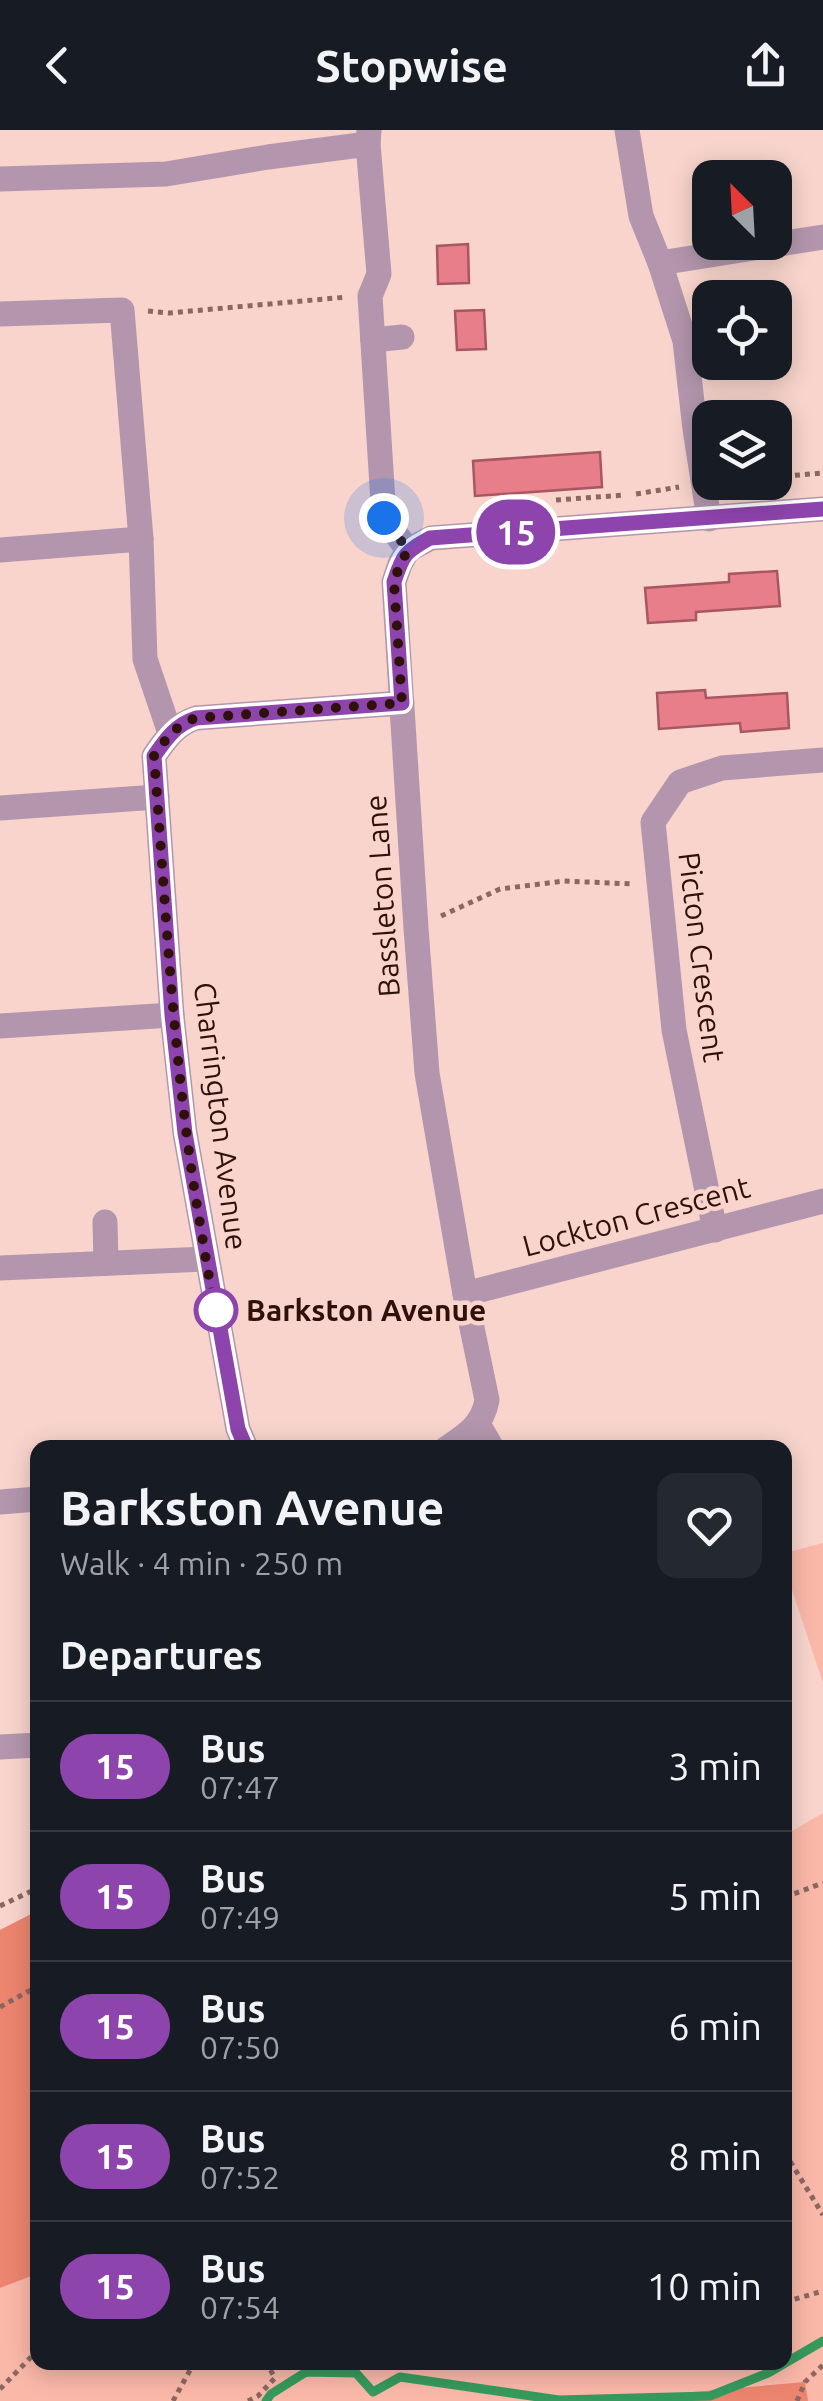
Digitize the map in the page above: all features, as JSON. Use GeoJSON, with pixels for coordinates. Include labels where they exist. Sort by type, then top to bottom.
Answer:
{"type":"FeatureCollection","features":[{"type":"Feature","properties":{"kind":"street"},"geometry":{"type":"LineString","coordinates":[[627,130],[641,216],[684,341],[708,518]]}},
{"type":"Feature","properties":{"kind":"street"},"geometry":{"type":"LineString","coordinates":[[0,179],[166,174],[369,137],[375,285],[373,340],[384,518],[408,550],[430,538],[823,509]]}},
{"type":"Feature","properties":{"kind":"street"},"geometry":{"type":"LineString","coordinates":[[660,263],[823,237]]}},
{"type":"Feature","properties":{"kind":"street"},"geometry":{"type":"LineString","coordinates":[[0,314],[122,310],[145,659],[170,734],[196,718],[402,703]]}},
{"type":"Feature","properties":{"kind":"street"},"geometry":{"type":"LineString","coordinates":[[373,340],[402,336]]}},
{"type":"Feature","properties":{"kind":"street"},"geometry":{"type":"LineString","coordinates":[[0,550],[140,539]]}},
{"type":"Feature","properties":{"kind":"street","name":"Bassleton Lane"},"geometry":{"type":"LineString","coordinates":[[408,550],[394,582],[416,928],[428,1073],[487,1400],[478,1424]]}},
{"type":"Feature","properties":{"kind":"street","name":"Charrington Avenue"},"geometry":{"type":"LineString","coordinates":[[170,734],[154,756],[172,1015],[185,1133],[243,1440]]}},
{"type":"Feature","properties":{"kind":"street","name":"Picton Crescent"},"geometry":{"type":"LineString","coordinates":[[715,1230],[674,1030],[653,822],[680,782],[722,768],[823,760]]}},
{"type":"Feature","properties":{"kind":"street"},"geometry":{"type":"LineString","coordinates":[[0,808],[157,797]]}},
{"type":"Feature","properties":{"kind":"street"},"geometry":{"type":"LineString","coordinates":[[0,1026],[172,1015]]}},
{"type":"Feature","properties":{"kind":"street","name":"Lockton Crescent"},"geometry":{"type":"LineString","coordinates":[[465,1294],[823,1201]]}},
{"type":"Feature","properties":{"kind":"street"},"geometry":{"type":"LineString","coordinates":[[105,1222],[106,1263]]}},
{"type":"Feature","properties":{"kind":"street"},"geometry":{"type":"LineString","coordinates":[[0,1268],[206,1259]]}},
{"type":"Feature","properties":{"kind":"street"},"geometry":{"type":"LineString","coordinates":[[457,1440],[478,1424],[487,1440]]}},
{"type":"Feature","properties":{"kind":"street"},"geometry":{"type":"LineString","coordinates":[[0,1502],[30,1500]]}},
{"type":"Feature","properties":{"kind":"street"},"geometry":{"type":"LineString","coordinates":[[0,1747],[30,1745]]}},
{"type":"Feature","properties":{"kind":"path"},"geometry":{"type":"LineString","coordinates":[[122,310],[168,312],[375,285]]}},
{"type":"Feature","properties":{"kind":"path"},"geometry":{"type":"LineString","coordinates":[[792,476],[823,474]]}},
{"type":"Feature","properties":{"kind":"path"},"geometry":{"type":"LineString","coordinates":[[416,928],[500,889],[564,881],[660,886]]}},
{"type":"Feature","properties":{"kind":"path"},"geometry":{"type":"LineString","coordinates":[[792,1894],[823,1883]]}},
{"type":"Feature","properties":{"kind":"path"},"geometry":{"type":"LineString","coordinates":[[0,1906],[30,1892]]}},
{"type":"Feature","properties":{"kind":"path"},"geometry":{"type":"LineString","coordinates":[[0,2007],[30,1990]]}},
{"type":"Feature","properties":{"kind":"path"},"geometry":{"type":"LineString","coordinates":[[792,2164],[823,2214]]}},
{"type":"Feature","properties":{"kind":"path"},"geometry":{"type":"LineString","coordinates":[[792,2300],[823,2290]]}},
{"type":"Feature","properties":{"kind":"path"},"geometry":{"type":"LineString","coordinates":[[0,2388],[30,2358]]}},
{"type":"Feature","properties":{"kind":"path"},"geometry":{"type":"LineString","coordinates":[[797,2401],[805,2382],[823,2365]]}},
{"type":"Feature","properties":{"kind":"path"},"geometry":{"type":"LineString","coordinates":[[174,2401],[191,2370]]}},
{"type":"Feature","properties":{"kind":"path"},"geometry":{"type":"LineString","coordinates":[[248,2401],[275,2378],[270,2370]]}},
{"type":"Feature","properties":{"kind":"shaded area"},"geometry":{"type":"Polygon","coordinates":[[[823,1543],[823,1683],[792,1590],[792,1551],[823,1543]]]}},
{"type":"Feature","properties":{"kind":"shaded area"},"geometry":{"type":"Polygon","coordinates":[[[823,1813],[823,2401],[0,2401],[0,2288],[30,2277],[30,2370],[792,2370],[792,1831],[823,1813]]]}},
{"type":"Feature","properties":{"kind":"shaded area"},"geometry":{"type":"Polygon","coordinates":[[[30,1915],[30,2277],[0,2288],[0,1930],[30,1915]]]}},
{"type":"Feature","properties":{"kind":"shaded area"},"geometry":{"type":"Polygon","coordinates":[[[805,2382],[808,2401],[592,2401],[805,2382]]]}},
{"type":"Feature","properties":{"kind":"building"},"geometry":{"type":"Polygon","coordinates":[[[468,244],[469,283],[438,284],[437,246],[468,244]]]}},
{"type":"Feature","properties":{"kind":"building"},"geometry":{"type":"Polygon","coordinates":[[[484,310],[486,349],[457,350],[455,311],[484,310]]]}},
{"type":"Feature","properties":{"kind":"building"},"geometry":{"type":"Polygon","coordinates":[[[600,452],[602,487],[475,496],[473,461],[600,452]]]}},
{"type":"Feature","properties":{"kind":"building"},"geometry":{"type":"Polygon","coordinates":[[[777,571],[780,606],[696,612],[696,620],[648,623],[645,588],[729,582],[729,574],[777,571]]]}},
{"type":"Feature","properties":{"kind":"building"},"geometry":{"type":"Polygon","coordinates":[[[705,690],[706,698],[787,693],[789,728],[741,732],[740,723],[659,729],[657,693],[705,690]]]}},
{"type":"Feature","properties":{"kind":"waterway"},"geometry":{"type":"LineString","coordinates":[[792,2359],[823,2341]]}},
{"type":"Feature","properties":{"kind":"waterway"},"geometry":{"type":"LineString","coordinates":[[266,2401],[306,2372],[356,2373],[373,2392],[400,2377],[559,2400],[710,2396],[773,2370]]}},
{"type":"Feature","properties":{"kind":"bus line","name":"15"},"geometry":{"type":"LineString","coordinates":[[243,1440],[185,1133],[172,1015],[154,756],[170,734],[196,718],[402,703],[394,582],[408,550],[430,538],[823,509]]}},
{"type":"Feature","properties":{"kind":"place","name":"Barkston Avenue"},"geometry":{"type":"Point","coordinates":[216,1310]}},
{"type":"Feature","properties":{"kind":"route"},"geometry":{"type":"LineString","coordinates":[[216,1310],[185,1133],[172,1015],[154,756],[170,734],[196,718],[402,703],[394,582],[408,550],[384,518]]}}]}
